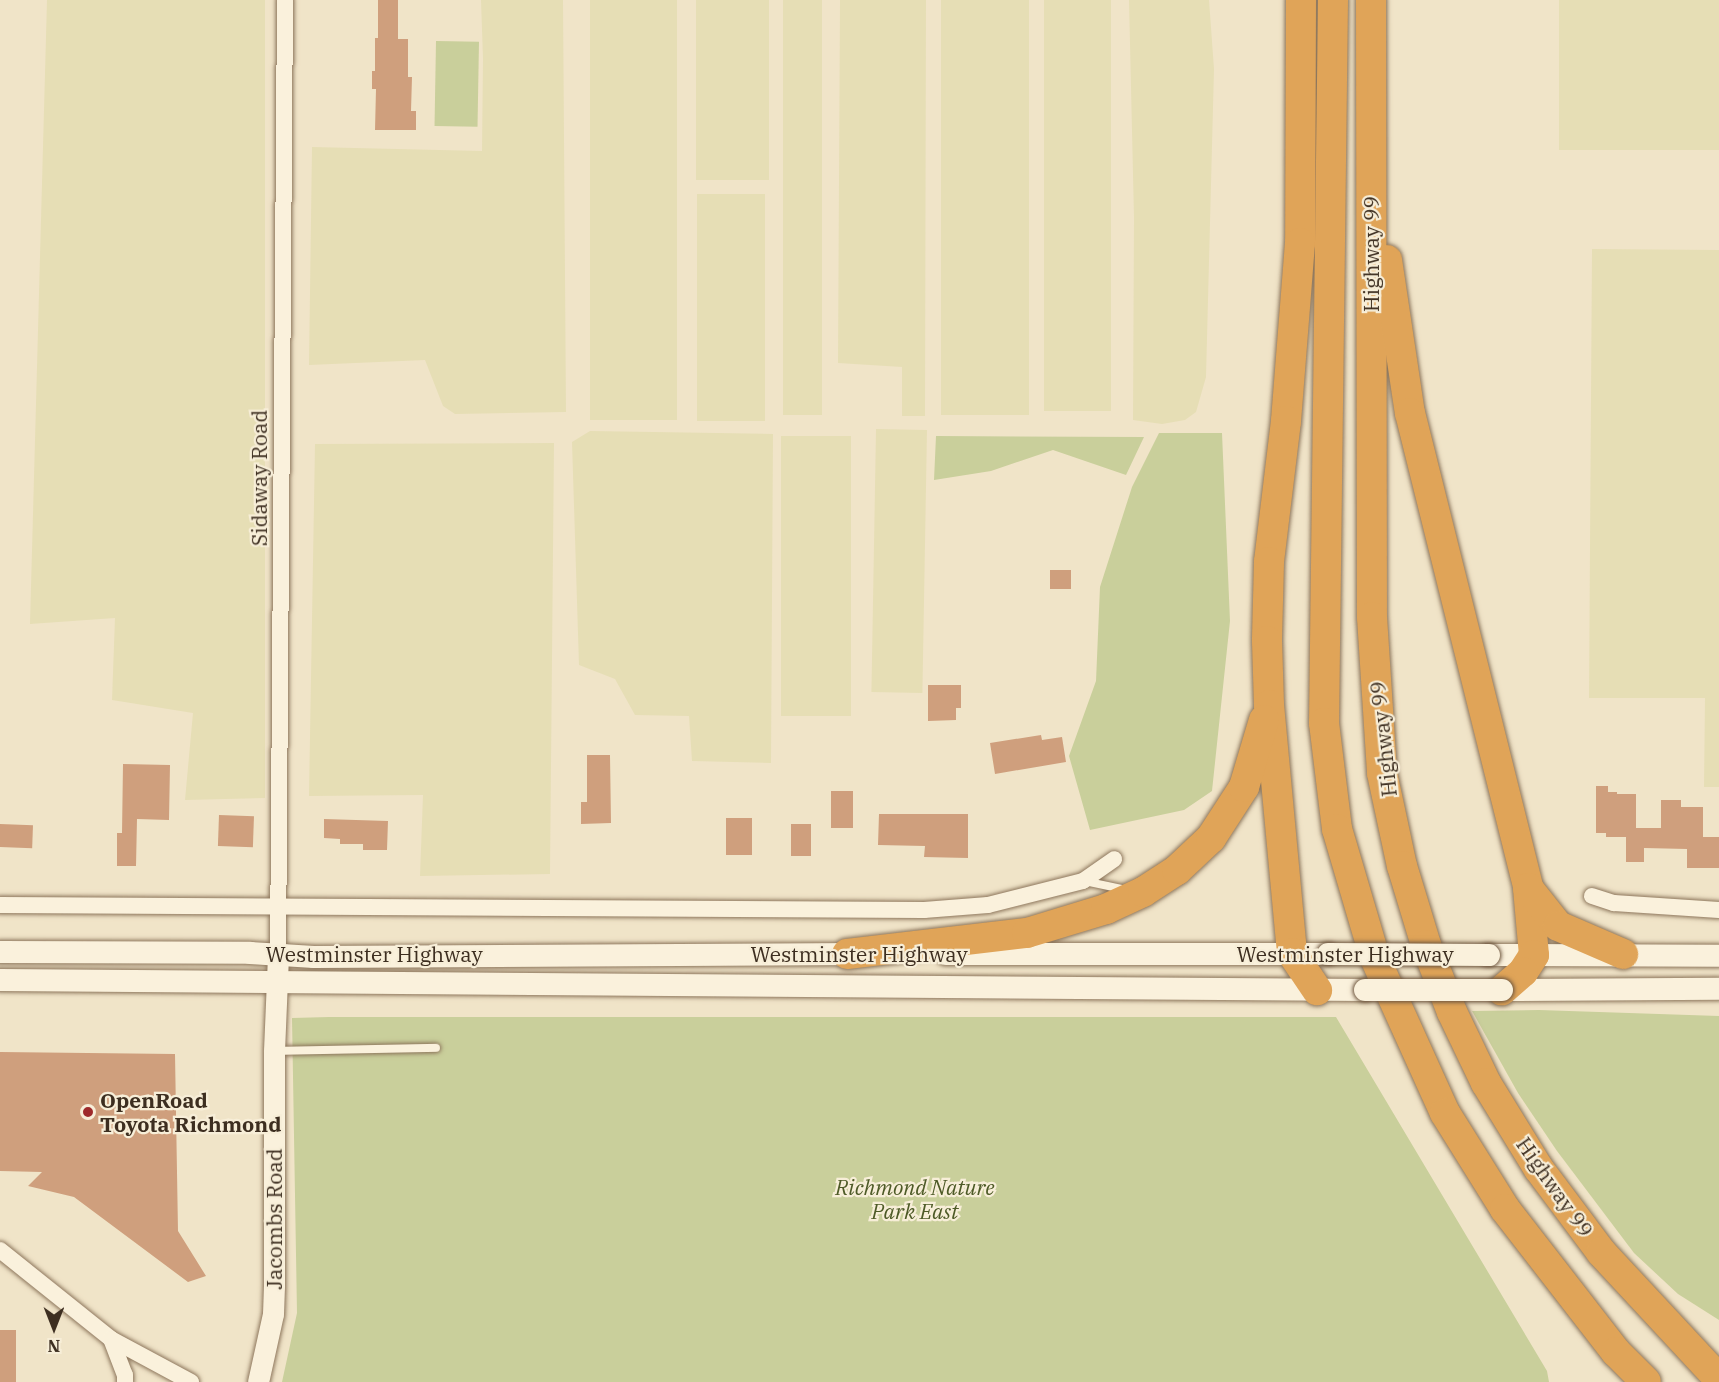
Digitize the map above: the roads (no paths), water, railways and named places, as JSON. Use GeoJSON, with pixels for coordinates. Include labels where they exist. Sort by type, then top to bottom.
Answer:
{"type":"FeatureCollection","features":[{"type":"Feature","properties":{"kind":"highway"},"geometry":{"type":"LineString","coordinates":[[1301,0],[1300,243],[1286,421],[1269,562],[1267,642],[1269,705],[1292,954],[1330,990]]}},
{"type":"Feature","properties":{"kind":"highway","name":"Highway 99"},"geometry":{"type":"LineString","coordinates":[[1333,0],[1324,723],[1337,829],[1375,958],[1445,1113],[1505,1209],[1616,1352],[1644,1382]]}},
{"type":"Feature","properties":{"kind":"highway","name":"Highway 99"},"geometry":{"type":"LineString","coordinates":[[1371,0],[1372,617],[1382,773],[1402,866],[1426,945],[1452,1012],[1486,1083],[1539,1169],[1601,1252],[1719,1379]]}},
{"type":"Feature","properties":{"kind":"highway"},"geometry":{"type":"LineString","coordinates":[[1371,199],[1386,255],[1410,413],[1528,888],[1534,955],[1523,972],[1502,990]]}},
{"type":"Feature","properties":{"kind":"highway"},"geometry":{"type":"LineString","coordinates":[[848,954],[1027,933],[1106,909],[1143,892],[1177,870],[1211,838],[1244,787],[1269,705]]}},
{"type":"Feature","properties":{"kind":"highway"},"geometry":{"type":"LineString","coordinates":[[1528,888],[1558,926],[1568,933],[1623,954]]}},
{"type":"Feature","properties":{"kind":"highway"},"geometry":{"type":"LineString","coordinates":[[1670,1325],[1719,1346]]}},
{"type":"Feature","properties":{"kind":"main road","name":"Westminster Highway"},"geometry":{"type":"LineString","coordinates":[[0,952],[278,955],[1623,954],[1719,956]]}},
{"type":"Feature","properties":{"kind":"main road","name":"Westminster Highway"},"geometry":{"type":"LineString","coordinates":[[0,980],[1330,990],[1719,989]]}},
{"type":"Feature","properties":{"kind":"street","name":"Sidaway Road"},"geometry":{"type":"LineString","coordinates":[[278,955],[285,0]]}},
{"type":"Feature","properties":{"kind":"street","name":"Westminster Highway"},"geometry":{"type":"LineString","coordinates":[[0,905],[924,910],[988,905],[1083,880],[1114,859]]}},
{"type":"Feature","properties":{"kind":"street"},"geometry":{"type":"LineString","coordinates":[[1592,896],[1614,903],[1719,910]]}},
{"type":"Feature","properties":{"kind":"street","name":"Jacombs Road"},"geometry":{"type":"LineString","coordinates":[[258,1382],[273,1314],[274,1295],[274,1051],[278,955]]}},
{"type":"Feature","properties":{"kind":"street"},"geometry":{"type":"LineString","coordinates":[[0,1250],[111,1340],[191,1382]]}},
{"type":"Feature","properties":{"kind":"street"},"geometry":{"type":"LineString","coordinates":[[111,1340],[125,1375],[125,1382]]}},
{"type":"Feature","properties":{"kind":"lane"},"geometry":{"type":"LineString","coordinates":[[1083,880],[1102,887],[1143,892]]}},
{"type":"Feature","properties":{"kind":"lane"},"geometry":{"type":"LineString","coordinates":[[274,1051],[436,1048]]}},
{"type":"Feature","properties":{"kind":"place","name":"OpenRoad Toyota Richmond"},"geometry":{"type":"Point","coordinates":[88,1112]}},
{"type":"Feature","properties":{"kind":"park label","name":"Richmond Nature Park East"},"geometry":{"type":"Point","coordinates":[915,1199]}}]}
